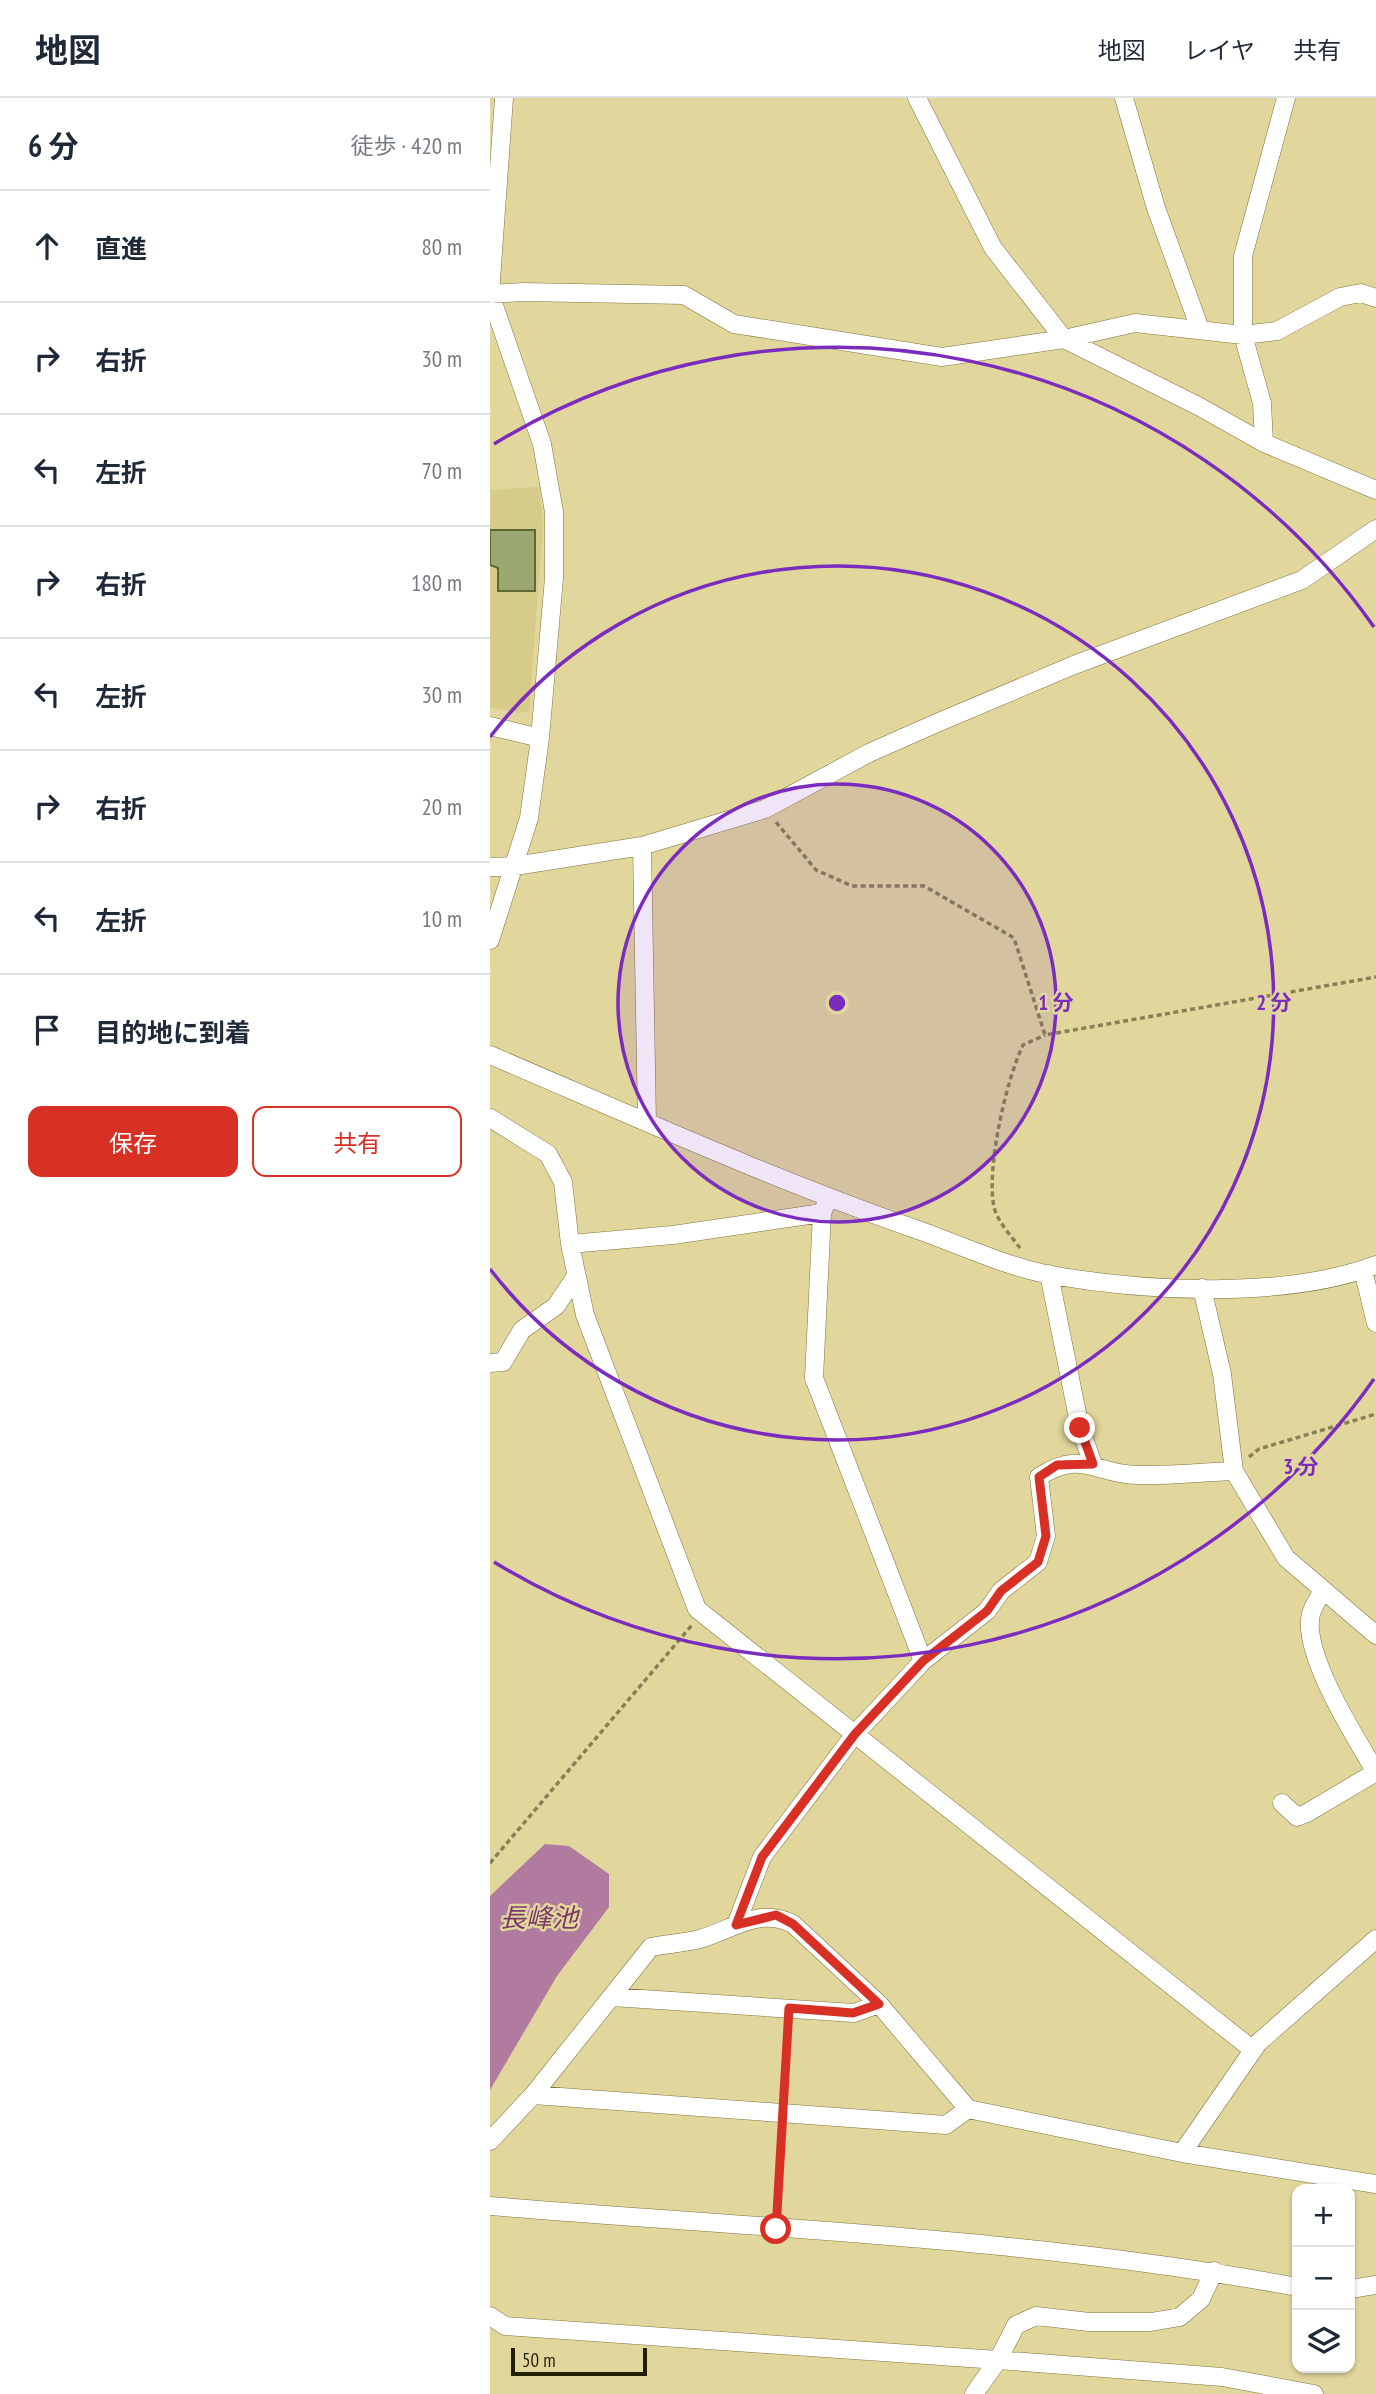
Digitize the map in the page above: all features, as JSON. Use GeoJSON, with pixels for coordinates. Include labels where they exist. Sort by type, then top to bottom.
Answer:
{"type":"FeatureCollection","features":[{"type":"Feature","properties":{"kind":"street"},"geometry":{"type":"LineString","coordinates":[[490,940],[529,818],[540,738],[554,578],[554,512],[541,444],[490,294],[504,98]]}},
{"type":"Feature","properties":{"kind":"street"},"geometry":{"type":"LineString","coordinates":[[917,98],[993,248],[1064,339],[1200,407],[1264,443],[1376,490]]}},
{"type":"Feature","properties":{"kind":"street"},"geometry":{"type":"LineString","coordinates":[[1124,98],[1156,208],[1200,328]]}},
{"type":"Feature","properties":{"kind":"street"},"geometry":{"type":"LineString","coordinates":[[1264,443],[1262,402],[1243,335],[1243,256],[1286,98]]}},
{"type":"Feature","properties":{"kind":"street"},"geometry":{"type":"LineString","coordinates":[[490,294],[548,292],[684,295],[734,324],[942,357],[1064,339],[1135,323],[1200,328],[1243,335],[1277,331],[1292,326],[1340,297],[1361,293],[1376,298]]}},
{"type":"Feature","properties":{"kind":"street"},"geometry":{"type":"LineString","coordinates":[[490,867],[515,866],[642,846],[765,809],[869,753],[963,712],[1074,665],[1302,580],[1376,529]]}},
{"type":"Feature","properties":{"kind":"street"},"geometry":{"type":"LineString","coordinates":[[490,726],[540,738]]}},
{"type":"Feature","properties":{"kind":"street"},"geometry":{"type":"LineString","coordinates":[[642,846],[647,1122]]}},
{"type":"Feature","properties":{"kind":"street"},"geometry":{"type":"LineString","coordinates":[[490,1055],[647,1122],[825,1206],[1049,1274],[1120,1283],[1202,1288],[1312,1283],[1370,1268],[1376,1323]]}},
{"type":"Feature","properties":{"kind":"street"},"geometry":{"type":"LineString","coordinates":[[490,1118],[548,1154],[563,1182],[570,1244],[585,1315],[697,1609],[1253,2050]]}},
{"type":"Feature","properties":{"kind":"street"},"geometry":{"type":"LineString","coordinates":[[570,1244],[673,1235],[825,1206]]}},
{"type":"Feature","properties":{"kind":"street"},"geometry":{"type":"LineString","coordinates":[[825,1206],[814,1378],[923,1661]]}},
{"type":"Feature","properties":{"kind":"street"},"geometry":{"type":"LineString","coordinates":[[1049,1274],[1080,1428],[1093,1464]]}},
{"type":"Feature","properties":{"kind":"street"},"geometry":{"type":"LineString","coordinates":[[490,1363],[503,1362],[522,1329],[556,1306],[576,1276]]}},
{"type":"Feature","properties":{"kind":"street"},"geometry":{"type":"LineString","coordinates":[[1202,1288],[1222,1374],[1234,1471],[1286,1558],[1376,1636]]}},
{"type":"Feature","properties":{"kind":"street"},"geometry":{"type":"LineString","coordinates":[[736,1925],[762,1857],[855,1734],[923,1661],[987,1611],[1001,1591],[1038,1562],[1046,1536],[1039,1477],[1057,1465],[1093,1464],[1135,1475],[1234,1471]]}},
{"type":"Feature","properties":{"kind":"street"},"geometry":{"type":"LineString","coordinates":[[1282,1803],[1297,1817],[1376,1772],[1344,1721],[1311,1637],[1311,1615],[1322,1590]]}},
{"type":"Feature","properties":{"kind":"street"},"geometry":{"type":"LineString","coordinates":[[490,2141],[533,2095],[651,1947],[699,1939],[736,1925],[776,1915],[793,1924],[879,2004],[968,2109],[1182,2153],[1376,2184]]}},
{"type":"Feature","properties":{"kind":"street"},"geometry":{"type":"LineString","coordinates":[[1182,2153],[1253,2050],[1376,1939]]}},
{"type":"Feature","properties":{"kind":"street"},"geometry":{"type":"LineString","coordinates":[[612,1997],[853,2013],[879,2004]]}},
{"type":"Feature","properties":{"kind":"street"},"geometry":{"type":"LineString","coordinates":[[533,2095],[946,2125],[968,2109]]}},
{"type":"Feature","properties":{"kind":"street"},"geometry":{"type":"LineString","coordinates":[[490,2206],[1055,2252],[1214,2271],[1292,2286]]}},
{"type":"Feature","properties":{"kind":"street"},"geometry":{"type":"LineString","coordinates":[[974,2394],[998,2360],[1016,2325],[1036,2316],[1089,2322],[1151,2322],[1180,2317],[1201,2299],[1214,2271]]}},
{"type":"Feature","properties":{"kind":"street"},"geometry":{"type":"LineString","coordinates":[[1355,2288],[1376,2285]]}},
{"type":"Feature","properties":{"kind":"street"},"geometry":{"type":"LineString","coordinates":[[490,2316],[505,2326],[1222,2377],[1314,2394]]}},
{"type":"Feature","properties":{"kind":"path"},"geometry":{"type":"LineString","coordinates":[[765,809],[816,870],[852,886],[924,886],[1014,938],[1045,1035]]}},
{"type":"Feature","properties":{"kind":"path"},"geometry":{"type":"LineString","coordinates":[[1030,1268],[995,1210],[992,1176],[1010,1072],[1023,1045],[1045,1035],[1376,976]]}},
{"type":"Feature","properties":{"kind":"path"},"geometry":{"type":"LineString","coordinates":[[1234,1471],[1258,1449],[1376,1414]]}},
{"type":"Feature","properties":{"kind":"path"},"geometry":{"type":"LineString","coordinates":[[490,1863],[702,1613]]}},
{"type":"Feature","properties":{"kind":"path"},"geometry":{"type":"LineString","coordinates":[[776,2229],[789,2008]]}},
{"type":"Feature","properties":{"kind":"shaded area"},"geometry":{"type":"Polygon","coordinates":[[[539,487],[543,527],[529,711],[519,713],[490,707],[490,490],[539,487]]]}},
{"type":"Feature","properties":{"kind":"water","name":"長峰池"},"geometry":{"type":"Polygon","coordinates":[[[545,1844],[569,1846],[609,1874],[609,1907],[557,1976],[490,2090],[490,1896],[545,1844]]]}},
{"type":"Feature","properties":{"kind":"building"},"geometry":{"type":"Polygon","coordinates":[[[490,530],[535,530],[535,591],[498,591],[498,568],[490,565],[490,530]]]}},
{"type":"Feature","properties":{"kind":"route"},"geometry":{"type":"LineString","coordinates":[[776,2229],[789,2008],[853,2013],[879,2004],[793,1924],[776,1915],[736,1925],[762,1857],[855,1734],[923,1661],[987,1611],[1001,1591],[1038,1562],[1046,1536],[1039,1477],[1057,1465],[1093,1464],[1080,1428]]}}]}
